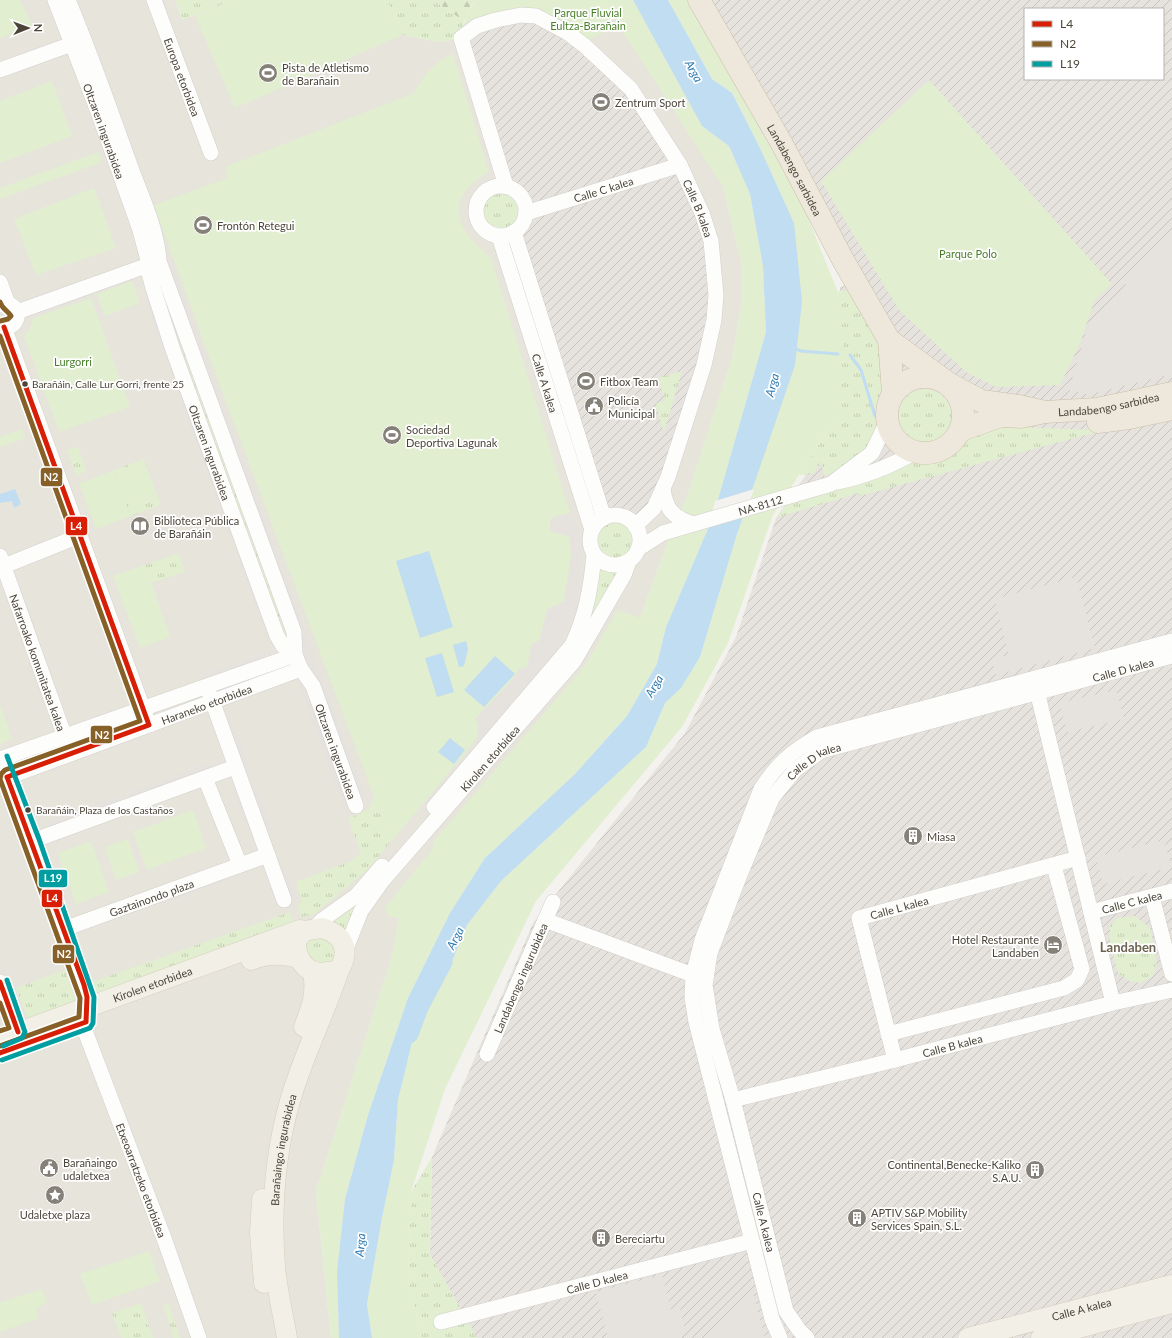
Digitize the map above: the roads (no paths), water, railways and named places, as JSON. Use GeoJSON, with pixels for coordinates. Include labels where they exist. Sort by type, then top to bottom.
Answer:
{"type":"FeatureCollection","features":[{"type":"Feature","properties":{"kind":"highway","name":"Landabengo sarbidea"},"geometry":{"type":"LineString","coordinates":[[699,0],[782,144],[843,260],[889,340],[948,383],[981,401],[1020,411],[1045,412],[1097,409],[1172,393]]}},
{"type":"Feature","properties":{"kind":"highway","name":"Landabengo sarbidea"},"geometry":{"type":"LineString","coordinates":[[887,422],[888,407],[892,393],[889,340]]}},
{"type":"Feature","properties":{"kind":"highway","name":"Landabengo sarbidea"},"geometry":{"type":"LineString","coordinates":[[892,393],[905,383],[927,377],[948,383],[960,399],[963,420],[961,430],[954,441],[946,447],[926,454],[914,452]]}},
{"type":"Feature","properties":{"kind":"highway"},"geometry":{"type":"LineString","coordinates":[[1020,411],[1114,396],[1172,379]]}},
{"type":"Feature","properties":{"kind":"highway"},"geometry":{"type":"LineString","coordinates":[[1020,411],[1084,423],[1129,418],[1172,409]]}},
{"type":"Feature","properties":{"kind":"highway","name":"Landabengo sarbidea"},"geometry":{"type":"LineString","coordinates":[[961,430],[974,424],[1020,411]]}},
{"type":"Feature","properties":{"kind":"highway"},"geometry":{"type":"LineString","coordinates":[[887,422],[894,436],[908,450],[914,452]]}},
{"type":"Feature","properties":{"kind":"main road"},"geometry":{"type":"LineString","coordinates":[[322,928],[333,931],[342,941],[345,951],[344,961],[339,970],[327,973],[306,965],[296,948],[298,939],[310,930],[322,928]]}},
{"type":"Feature","properties":{"kind":"main road","name":"Kirolen etorbidea"},"geometry":{"type":"LineString","coordinates":[[84,1018],[253,947],[300,930],[310,930]]}},
{"type":"Feature","properties":{"kind":"main road","name":"Kirolen etorbidea"},"geometry":{"type":"LineString","coordinates":[[0,1052],[14,1039],[203,980],[256,958],[280,954],[306,965]]}},
{"type":"Feature","properties":{"kind":"main road","name":"Barañaingo ingurabidea"},"geometry":{"type":"LineString","coordinates":[[273,1338],[261,1262],[260,1221],[263,1177],[276,1101],[313,1004],[316,987],[306,965]]}},
{"type":"Feature","properties":{"kind":"main road","name":"Barañaingo ingurabidea"},"geometry":{"type":"LineString","coordinates":[[286,1338],[275,1267],[274,1214],[281,1140],[290,1101],[300,1072],[326,1009],[339,970]]}},
{"type":"Feature","properties":{"kind":"main road","name":"Calle A kalea"},"geometry":{"type":"LineString","coordinates":[[968,1338],[1172,1285]]}},
{"type":"Feature","properties":{"kind":"main road"},"geometry":{"type":"LineString","coordinates":[[1041,1338],[1172,1303]]}},
{"type":"Feature","properties":{"kind":"street","name":"Oltzaren ingurabidea"},"geometry":{"type":"LineString","coordinates":[[55,0],[140,230],[154,263]]}},
{"type":"Feature","properties":{"kind":"street","name":"Oltzaren ingurabidea"},"geometry":{"type":"LineString","coordinates":[[68,0],[82,34],[154,231],[154,263],[149,273],[173,350],[277,636],[283,646],[298,662],[313,686],[356,806]]}},
{"type":"Feature","properties":{"kind":"street","name":"Europa etorbidea"},"geometry":{"type":"LineString","coordinates":[[154,0],[211,153]]}},
{"type":"Feature","properties":{"kind":"street","name":"Calle B kalea"},"geometry":{"type":"LineString","coordinates":[[506,186],[461,38],[477,26],[520,15],[536,16],[568,33],[585,46],[631,89],[680,165],[692,188],[711,241],[716,294],[714,320],[704,365],[663,489],[654,508],[636,528]]}},
{"type":"Feature","properties":{"kind":"street"},"geometry":{"type":"LineString","coordinates":[[0,70],[72,44]]}},
{"type":"Feature","properties":{"kind":"street","name":"Calle C kalea"},"geometry":{"type":"LineString","coordinates":[[526,213],[680,165]]}},
{"type":"Feature","properties":{"kind":"street"},"geometry":{"type":"LineString","coordinates":[[506,186],[513,188],[523,198],[526,213],[522,224],[514,232],[499,236],[491,234],[478,223],[475,215],[475,207],[483,192],[490,187],[506,186]]}},
{"type":"Feature","properties":{"kind":"street","name":"Calle A kalea"},"geometry":{"type":"LineString","coordinates":[[514,232],[604,518]]}},
{"type":"Feature","properties":{"kind":"street","name":"Calle A kalea"},"geometry":{"type":"LineString","coordinates":[[499,236],[592,530]]}},
{"type":"Feature","properties":{"kind":"street"},"geometry":{"type":"LineString","coordinates":[[8,307],[154,263]]}},
{"type":"Feature","properties":{"kind":"street"},"geometry":{"type":"LineString","coordinates":[[0,282],[8,307],[18,318],[10,327],[2,327],[149,725]]}},
{"type":"Feature","properties":{"kind":"street","name":"NA-8112"},"geometry":{"type":"LineString","coordinates":[[829,484],[872,453],[887,422]]}},
{"type":"Feature","properties":{"kind":"street","name":"NA-8112"},"geometry":{"type":"LineString","coordinates":[[633,555],[663,533],[829,484],[863,476],[890,466],[914,452]]}},
{"type":"Feature","properties":{"kind":"street"},"geometry":{"type":"LineString","coordinates":[[663,489],[664,499],[670,510],[683,521],[693,524]]}},
{"type":"Feature","properties":{"kind":"street"},"geometry":{"type":"LineString","coordinates":[[614,515],[622,517],[636,528],[639,536],[633,555],[614,565],[606,564],[594,555],[590,543],[592,530],[596,523],[604,518],[614,515]]}},
{"type":"Feature","properties":{"kind":"street","name":"NA-8112"},"geometry":{"type":"LineString","coordinates":[[636,528],[663,533]]}},
{"type":"Feature","properties":{"kind":"street","name":"Nafarroako komunitatea kalea"},"geometry":{"type":"LineString","coordinates":[[65,737],[2,561],[79,536]]}},
{"type":"Feature","properties":{"kind":"street","name":"Kirolen etorbidea"},"geometry":{"type":"LineString","coordinates":[[310,930],[357,895],[568,650],[579,629],[584,615],[592,584],[594,555]]}},
{"type":"Feature","properties":{"kind":"street","name":"Kirolen etorbidea"},"geometry":{"type":"LineString","coordinates":[[345,951],[362,911],[383,880],[574,661],[624,575],[633,555]]}},
{"type":"Feature","properties":{"kind":"street","name":"Calle D kalea"},"geometry":{"type":"LineString","coordinates":[[717,1106],[692,997],[693,975],[702,940],[761,789],[775,768],[793,751],[816,737],[1172,641]]}},
{"type":"Feature","properties":{"kind":"street","name":"Calle D kalea"},"geometry":{"type":"LineString","coordinates":[[733,1100],[712,1029],[705,985],[710,953],[739,877],[772,798],[795,770],[821,751],[1172,656]]}},
{"type":"Feature","properties":{"kind":"street","name":"Haraneko etorbidea"},"geometry":{"type":"LineString","coordinates":[[0,759],[65,737],[206,685],[298,662]]}},
{"type":"Feature","properties":{"kind":"street","name":"Haraneko etorbidea"},"geometry":{"type":"LineString","coordinates":[[4,778],[212,701],[298,662]]}},
{"type":"Feature","properties":{"kind":"street"},"geometry":{"type":"LineString","coordinates":[[1092,662],[1085,669],[1043,681],[1037,692],[1113,1002]]}},
{"type":"Feature","properties":{"kind":"street"},"geometry":{"type":"LineString","coordinates":[[206,685],[284,900]]}},
{"type":"Feature","properties":{"kind":"street"},"geometry":{"type":"LineString","coordinates":[[972,695],[983,696],[1020,688],[1037,692]]}},
{"type":"Feature","properties":{"kind":"street"},"geometry":{"type":"LineString","coordinates":[[0,759],[4,778],[32,841],[84,985],[87,997],[84,1018]]}},
{"type":"Feature","properties":{"kind":"street"},"geometry":{"type":"LineString","coordinates":[[32,841],[235,767]]}},
{"type":"Feature","properties":{"kind":"street"},"geometry":{"type":"LineString","coordinates":[[205,778],[240,866]]}},
{"type":"Feature","properties":{"kind":"street","name":"Gaztainondo plaza"},"geometry":{"type":"LineString","coordinates":[[64,929],[268,855]]}},
{"type":"Feature","properties":{"kind":"street","name":"Calle L kalea"},"geometry":{"type":"LineString","coordinates":[[895,1060],[859,918],[1054,866],[1078,858]]}},
{"type":"Feature","properties":{"kind":"street"},"geometry":{"type":"LineString","coordinates":[[888,1034],[1064,988],[1078,980],[1082,969],[1054,866]]}},
{"type":"Feature","properties":{"kind":"street","name":"Calle C kalea"},"geometry":{"type":"LineString","coordinates":[[1091,912],[1172,891]]}},
{"type":"Feature","properties":{"kind":"street"},"geometry":{"type":"LineString","coordinates":[[1152,897],[1172,974]]}},
{"type":"Feature","properties":{"kind":"street","name":"Landabengo ingurubidea"},"geometry":{"type":"LineString","coordinates":[[487,1054],[553,902]]}},
{"type":"Feature","properties":{"kind":"street"},"geometry":{"type":"LineString","coordinates":[[545,920],[693,975]]}},
{"type":"Feature","properties":{"kind":"street"},"geometry":{"type":"LineString","coordinates":[[0,982],[14,1039]]}},
{"type":"Feature","properties":{"kind":"street","name":"Calle B kalea"},"geometry":{"type":"LineString","coordinates":[[733,1100],[895,1060],[1113,1002],[1172,990]]}},
{"type":"Feature","properties":{"kind":"street","name":"Etxeoarratzeko etorbidea"},"geometry":{"type":"LineString","coordinates":[[84,1018],[199,1338]]}},
{"type":"Feature","properties":{"kind":"street"},"geometry":{"type":"LineString","coordinates":[[709,1074],[716,1078],[720,1096],[733,1100],[724,1111],[729,1134],[729,1151]]}},
{"type":"Feature","properties":{"kind":"street","name":"Calle A kalea"},"geometry":{"type":"LineString","coordinates":[[733,1100],[786,1311],[799,1330],[807,1338]]}},
{"type":"Feature","properties":{"kind":"street","name":"Calle A kalea"},"geometry":{"type":"LineString","coordinates":[[717,1106],[772,1320],[780,1338]]}},
{"type":"Feature","properties":{"kind":"street","name":"Calle D kalea"},"geometry":{"type":"LineString","coordinates":[[442,1322],[752,1241]]}},
{"type":"Feature","properties":{"kind":"water"},"geometry":{"type":"Polygon","coordinates":[[[633,0],[668,0],[712,79],[732,93],[759,146],[794,223],[802,301],[795,365],[737,534],[700,657],[681,688],[665,703],[646,747],[501,881],[467,925],[450,966],[421,994],[413,1038],[398,1100],[394,1160],[367,1304],[372,1338],[339,1338],[337,1271],[345,1199],[368,1115],[408,998],[450,913],[485,858],[575,774],[627,716],[657,664],[666,627],[713,517],[766,332],[763,266],[750,194],[729,146],[702,126],[633,0]]]}},
{"type":"Feature","properties":{"kind":"water"},"geometry":{"type":"Polygon","coordinates":[[[15,489],[21,504],[14,508],[12,501],[0,503],[0,494],[15,489]]]}},
{"type":"Feature","properties":{"kind":"water"},"geometry":{"type":"Polygon","coordinates":[[[429,551],[453,627],[420,638],[396,561],[429,551]]]}},
{"type":"Feature","properties":{"kind":"water"},"geometry":{"type":"Polygon","coordinates":[[[466,641],[468,649],[464,666],[459,667],[453,645],[466,641]]]}},
{"type":"Feature","properties":{"kind":"water"},"geometry":{"type":"Polygon","coordinates":[[[442,653],[454,692],[437,697],[425,658],[442,653]]]}},
{"type":"Feature","properties":{"kind":"water"},"geometry":{"type":"Polygon","coordinates":[[[495,656],[515,674],[484,707],[464,690],[495,656]]]}},
{"type":"Feature","properties":{"kind":"water"},"geometry":{"type":"Polygon","coordinates":[[[450,738],[465,750],[454,764],[438,752],[450,738]]]}},
{"type":"Feature","properties":{"kind":"waterway"},"geometry":{"type":"LineString","coordinates":[[794,348],[801,351],[838,354]]}},
{"type":"Feature","properties":{"kind":"waterway"},"geometry":{"type":"LineString","coordinates":[[850,355],[861,370],[875,416]]}},
{"type":"Feature","properties":{"kind":"waterway","name":"Arga"},"geometry":{"type":"LineString","coordinates":[[409,1034],[419,1007],[443,962]]}},
{"type":"Feature","properties":{"kind":"place","name":"Pista de Atletismo de Barañain"},"geometry":{"type":"Point","coordinates":[268,73]}},
{"type":"Feature","properties":{"kind":"place","name":"Zentrum Sport"},"geometry":{"type":"Point","coordinates":[601,102]}},
{"type":"Feature","properties":{"kind":"place","name":"Frontón Retegui"},"geometry":{"type":"Point","coordinates":[203,225]}},
{"type":"Feature","properties":{"kind":"place","name":"Fitbox Team"},"geometry":{"type":"Point","coordinates":[586,381]}},
{"type":"Feature","properties":{"kind":"place","name":"Barañáin, Calle Lur Gorri, frente 25"},"geometry":{"type":"Point","coordinates":[25,384]}},
{"type":"Feature","properties":{"kind":"place","name":"Policía Municipal"},"geometry":{"type":"Point","coordinates":[594,406]}},
{"type":"Feature","properties":{"kind":"place","name":"Sociedad Deportiva Lagunak"},"geometry":{"type":"Point","coordinates":[392,435]}},
{"type":"Feature","properties":{"kind":"place","name":"Biblioteca Pública de Barañáin"},"geometry":{"type":"Point","coordinates":[140,526]}},
{"type":"Feature","properties":{"kind":"place","name":"Barañáin, Plaza de los Castaños"},"geometry":{"type":"Point","coordinates":[28,810]}},
{"type":"Feature","properties":{"kind":"place","name":"Miasa"},"geometry":{"type":"Point","coordinates":[913,836]}},
{"type":"Feature","properties":{"kind":"place","name":"Hotel Restaurante Landaben"},"geometry":{"type":"Point","coordinates":[1053,945]}},
{"type":"Feature","properties":{"kind":"place","name":"Barañaingo udaletxea"},"geometry":{"type":"Point","coordinates":[49,1168]}},
{"type":"Feature","properties":{"kind":"place","name":"Continental,Benecke-Kaliko S.A.U."},"geometry":{"type":"Point","coordinates":[1035,1170]}},
{"type":"Feature","properties":{"kind":"place","name":"Udaletxe plaza"},"geometry":{"type":"Point","coordinates":[55,1195]}},
{"type":"Feature","properties":{"kind":"place","name":"APTIV S&P Mobility Services Spain, S.L."},"geometry":{"type":"Point","coordinates":[857,1218]}},
{"type":"Feature","properties":{"kind":"place","name":"Bereciartu"},"geometry":{"type":"Point","coordinates":[601,1238]}},
{"type":"Feature","properties":{"kind":"district","name":"Landaben"},"geometry":{"type":"Point","coordinates":[1128,947]}},
{"type":"Feature","properties":{"kind":"park label","name":"Parque Fluvial Eultza-Barañain"},"geometry":{"type":"Point","coordinates":[588,18]}},
{"type":"Feature","properties":{"kind":"park label","name":"Parque Polo"},"geometry":{"type":"Point","coordinates":[968,253]}},
{"type":"Feature","properties":{"kind":"park label","name":"Lurgorri"},"geometry":{"type":"Point","coordinates":[73,361]}}]}
